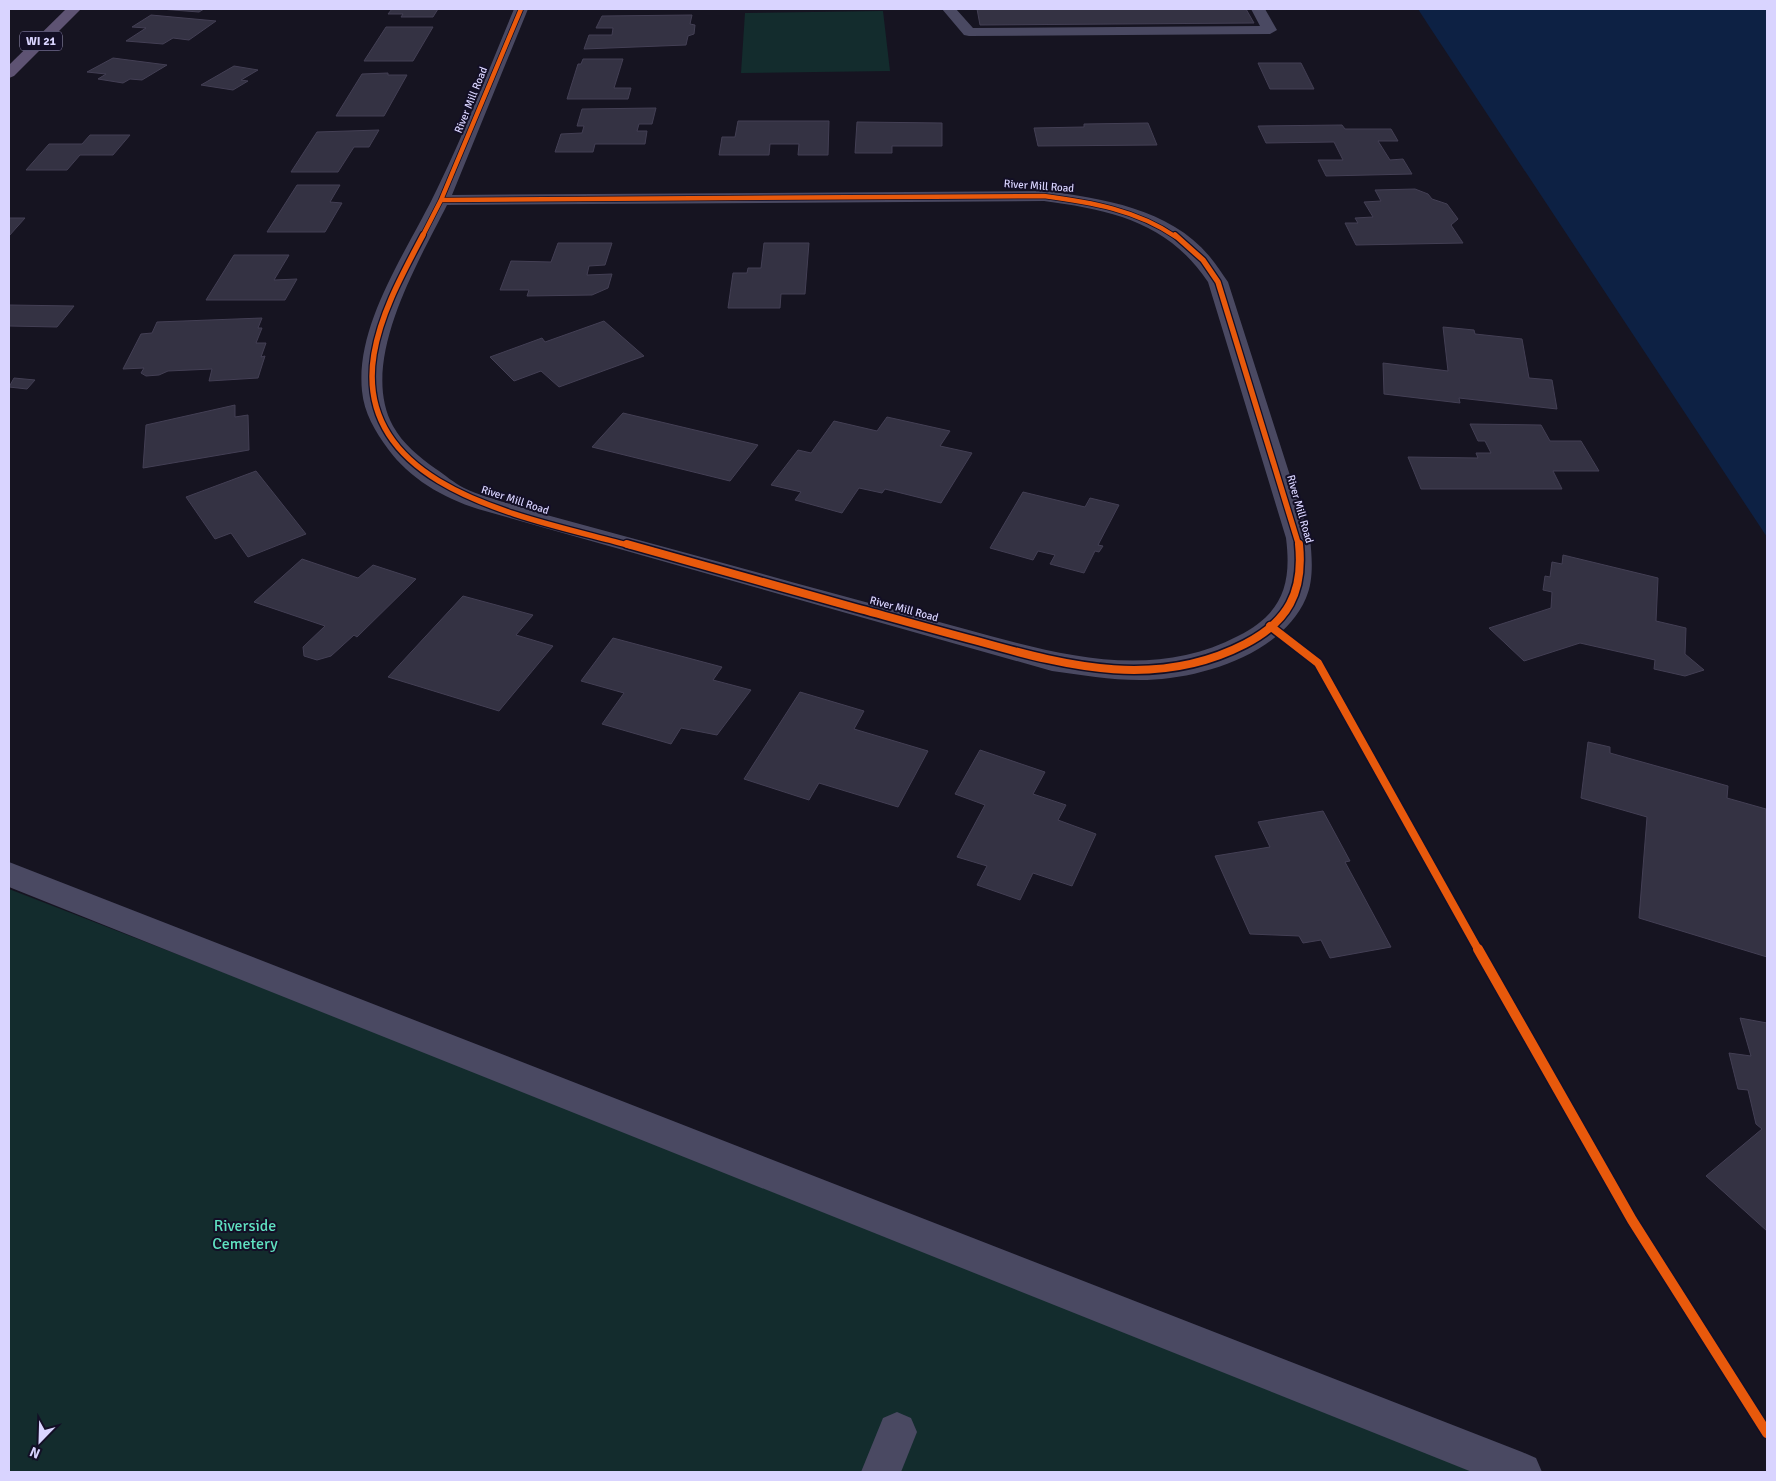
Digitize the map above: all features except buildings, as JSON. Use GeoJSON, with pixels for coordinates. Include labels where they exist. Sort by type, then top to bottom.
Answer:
{"type":"FeatureCollection","features":[{"type":"Feature","properties":{"kind":"main road","name":"WI 21"},"geometry":{"type":"LineString","coordinates":[[9,73],[74,9]]}},
{"type":"Feature","properties":{"kind":"street","name":"River Mill Road"},"geometry":{"type":"LineString","coordinates":[[441,200],[1044,196],[1107,206],[1154,222],[1194,248],[1208,264],[1218,282],[1298,538],[1300,575],[1293,600],[1270,626],[1244,646],[1203,662],[1157,670],[1109,668],[1052,662],[524,516],[451,490],[412,464],[394,444],[380,422],[373,403],[370,380],[374,348],[385,312],[441,200],[521,9]]}},
{"type":"Feature","properties":{"kind":"street"},"geometry":{"type":"LineString","coordinates":[[949,9],[969,32],[1270,30],[1258,9]]}},
{"type":"Feature","properties":{"kind":"street"},"geometry":{"type":"LineString","coordinates":[[9,874],[1522,1472]]}},
{"type":"Feature","properties":{"kind":"street"},"geometry":{"type":"LineString","coordinates":[[881,1472],[897,1432]]}},
{"type":"Feature","properties":{"kind":"green space"},"geometry":{"type":"Polygon","coordinates":[[[883,11],[890,71],[741,73],[745,13],[883,11]]]}},
{"type":"Feature","properties":{"kind":"green space","name":"Riverside Cemetery"},"geometry":{"type":"Polygon","coordinates":[[[9,889],[1514,1472],[9,1472],[9,889]]]}},
{"type":"Feature","properties":{"kind":"water"},"geometry":{"type":"Polygon","coordinates":[[[1418,9],[1767,9],[1767,537],[1429,26],[1418,9]]]}},
{"type":"Feature","properties":{"kind":"cycle path"},"geometry":{"type":"LineString","coordinates":[[441,200],[1044,196],[1095,204],[1143,218],[1165,229],[1185,243],[1203,260],[1218,282],[1298,538],[1300,568],[1294,598],[1285,614],[1255,639],[1235,649],[1195,663],[1175,668],[1131,671],[1052,662],[524,516],[458,494],[407,459],[382,426],[372,391],[374,355],[384,317],[401,278],[452,177],[521,9]]}},
{"type":"Feature","properties":{"kind":"cycle path"},"geometry":{"type":"LineString","coordinates":[[1270,626],[1318,663],[1397,807],[1632,1220],[1767,1433]]}}]}
